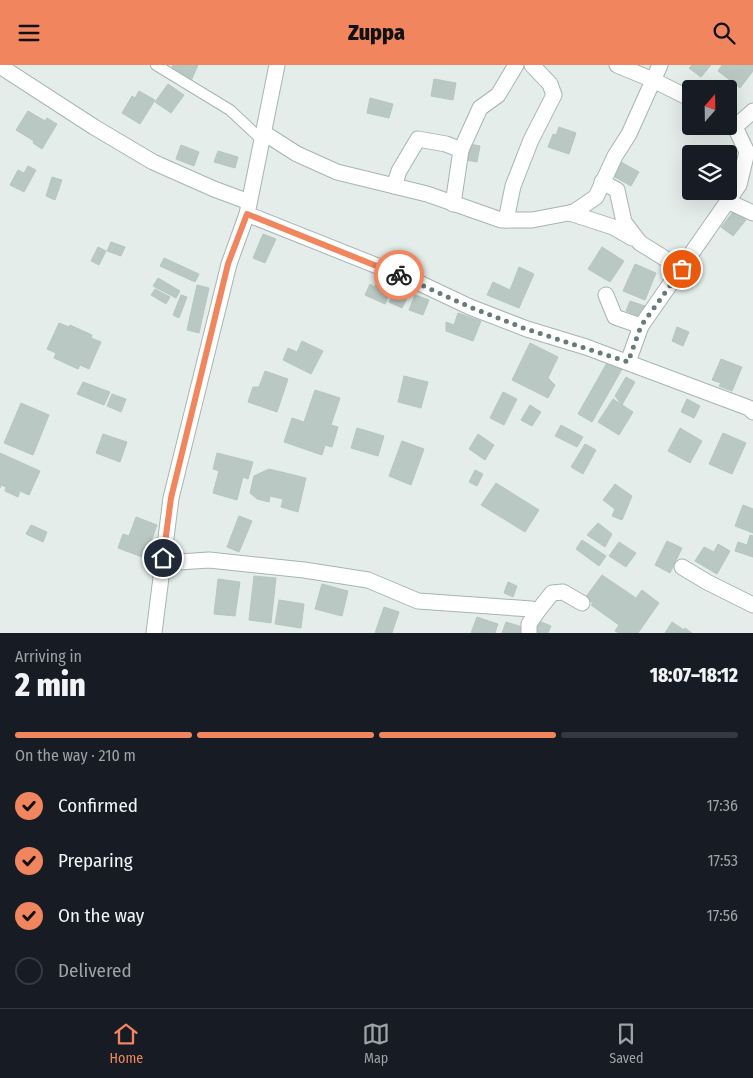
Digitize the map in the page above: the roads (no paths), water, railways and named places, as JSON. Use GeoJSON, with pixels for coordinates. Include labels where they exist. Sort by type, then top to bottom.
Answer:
{"type":"FeatureCollection","features":[{"type":"Feature","properties":{"kind":"street"},"geometry":{"type":"LineString","coordinates":[[154,633],[171,498],[228,264],[248,208],[277,65]]}},
{"type":"Feature","properties":{"kind":"street"},"geometry":{"type":"LineString","coordinates":[[454,203],[461,150],[480,108],[498,95],[516,65]]}},
{"type":"Feature","properties":{"kind":"street"},"geometry":{"type":"LineString","coordinates":[[506,220],[516,179],[531,140],[554,95],[550,84],[532,65]]}},
{"type":"Feature","properties":{"kind":"street"},"geometry":{"type":"LineString","coordinates":[[617,65],[682,94]]}},
{"type":"Feature","properties":{"kind":"street"},"geometry":{"type":"LineString","coordinates":[[263,137],[337,171],[428,194],[501,220],[532,219],[570,213],[596,197],[602,182],[629,134],[660,65]]}},
{"type":"Feature","properties":{"kind":"street"},"geometry":{"type":"LineString","coordinates":[[0,66],[79,118],[153,162],[214,189],[248,208],[470,307],[526,329],[628,362],[749,408],[753,412]]}},
{"type":"Feature","properties":{"kind":"street"},"geometry":{"type":"LineString","coordinates":[[738,121],[753,111]]}},
{"type":"Feature","properties":{"kind":"street"},"geometry":{"type":"LineString","coordinates":[[628,362],[641,326],[739,185],[747,152],[738,135]]}},
{"type":"Feature","properties":{"kind":"street"},"geometry":{"type":"LineString","coordinates":[[394,186],[399,171],[418,139],[446,144],[461,150]]}},
{"type":"Feature","properties":{"kind":"street"},"geometry":{"type":"LineString","coordinates":[[602,182],[617,190],[624,222],[640,243]]}},
{"type":"Feature","properties":{"kind":"street"},"geometry":{"type":"LineString","coordinates":[[727,201],[753,213]]}},
{"type":"Feature","properties":{"kind":"street"},"geometry":{"type":"LineString","coordinates":[[570,213],[613,227],[682,269]]}},
{"type":"Feature","properties":{"kind":"street"},"geometry":{"type":"LineString","coordinates":[[606,295],[615,317],[641,326]]}},
{"type":"Feature","properties":{"kind":"street"},"geometry":{"type":"LineString","coordinates":[[163,563],[209,560],[304,570],[368,580],[418,601],[531,609],[537,612]]}},
{"type":"Feature","properties":{"kind":"street"},"geometry":{"type":"LineString","coordinates":[[682,567],[753,605]]}},
{"type":"Feature","properties":{"kind":"street"},"geometry":{"type":"LineString","coordinates":[[528,633],[529,623],[552,593],[563,592],[582,603]]}},
{"type":"Feature","properties":{"kind":"lane"},"geometry":{"type":"LineString","coordinates":[[156,65],[230,110],[263,137]]}}]}
